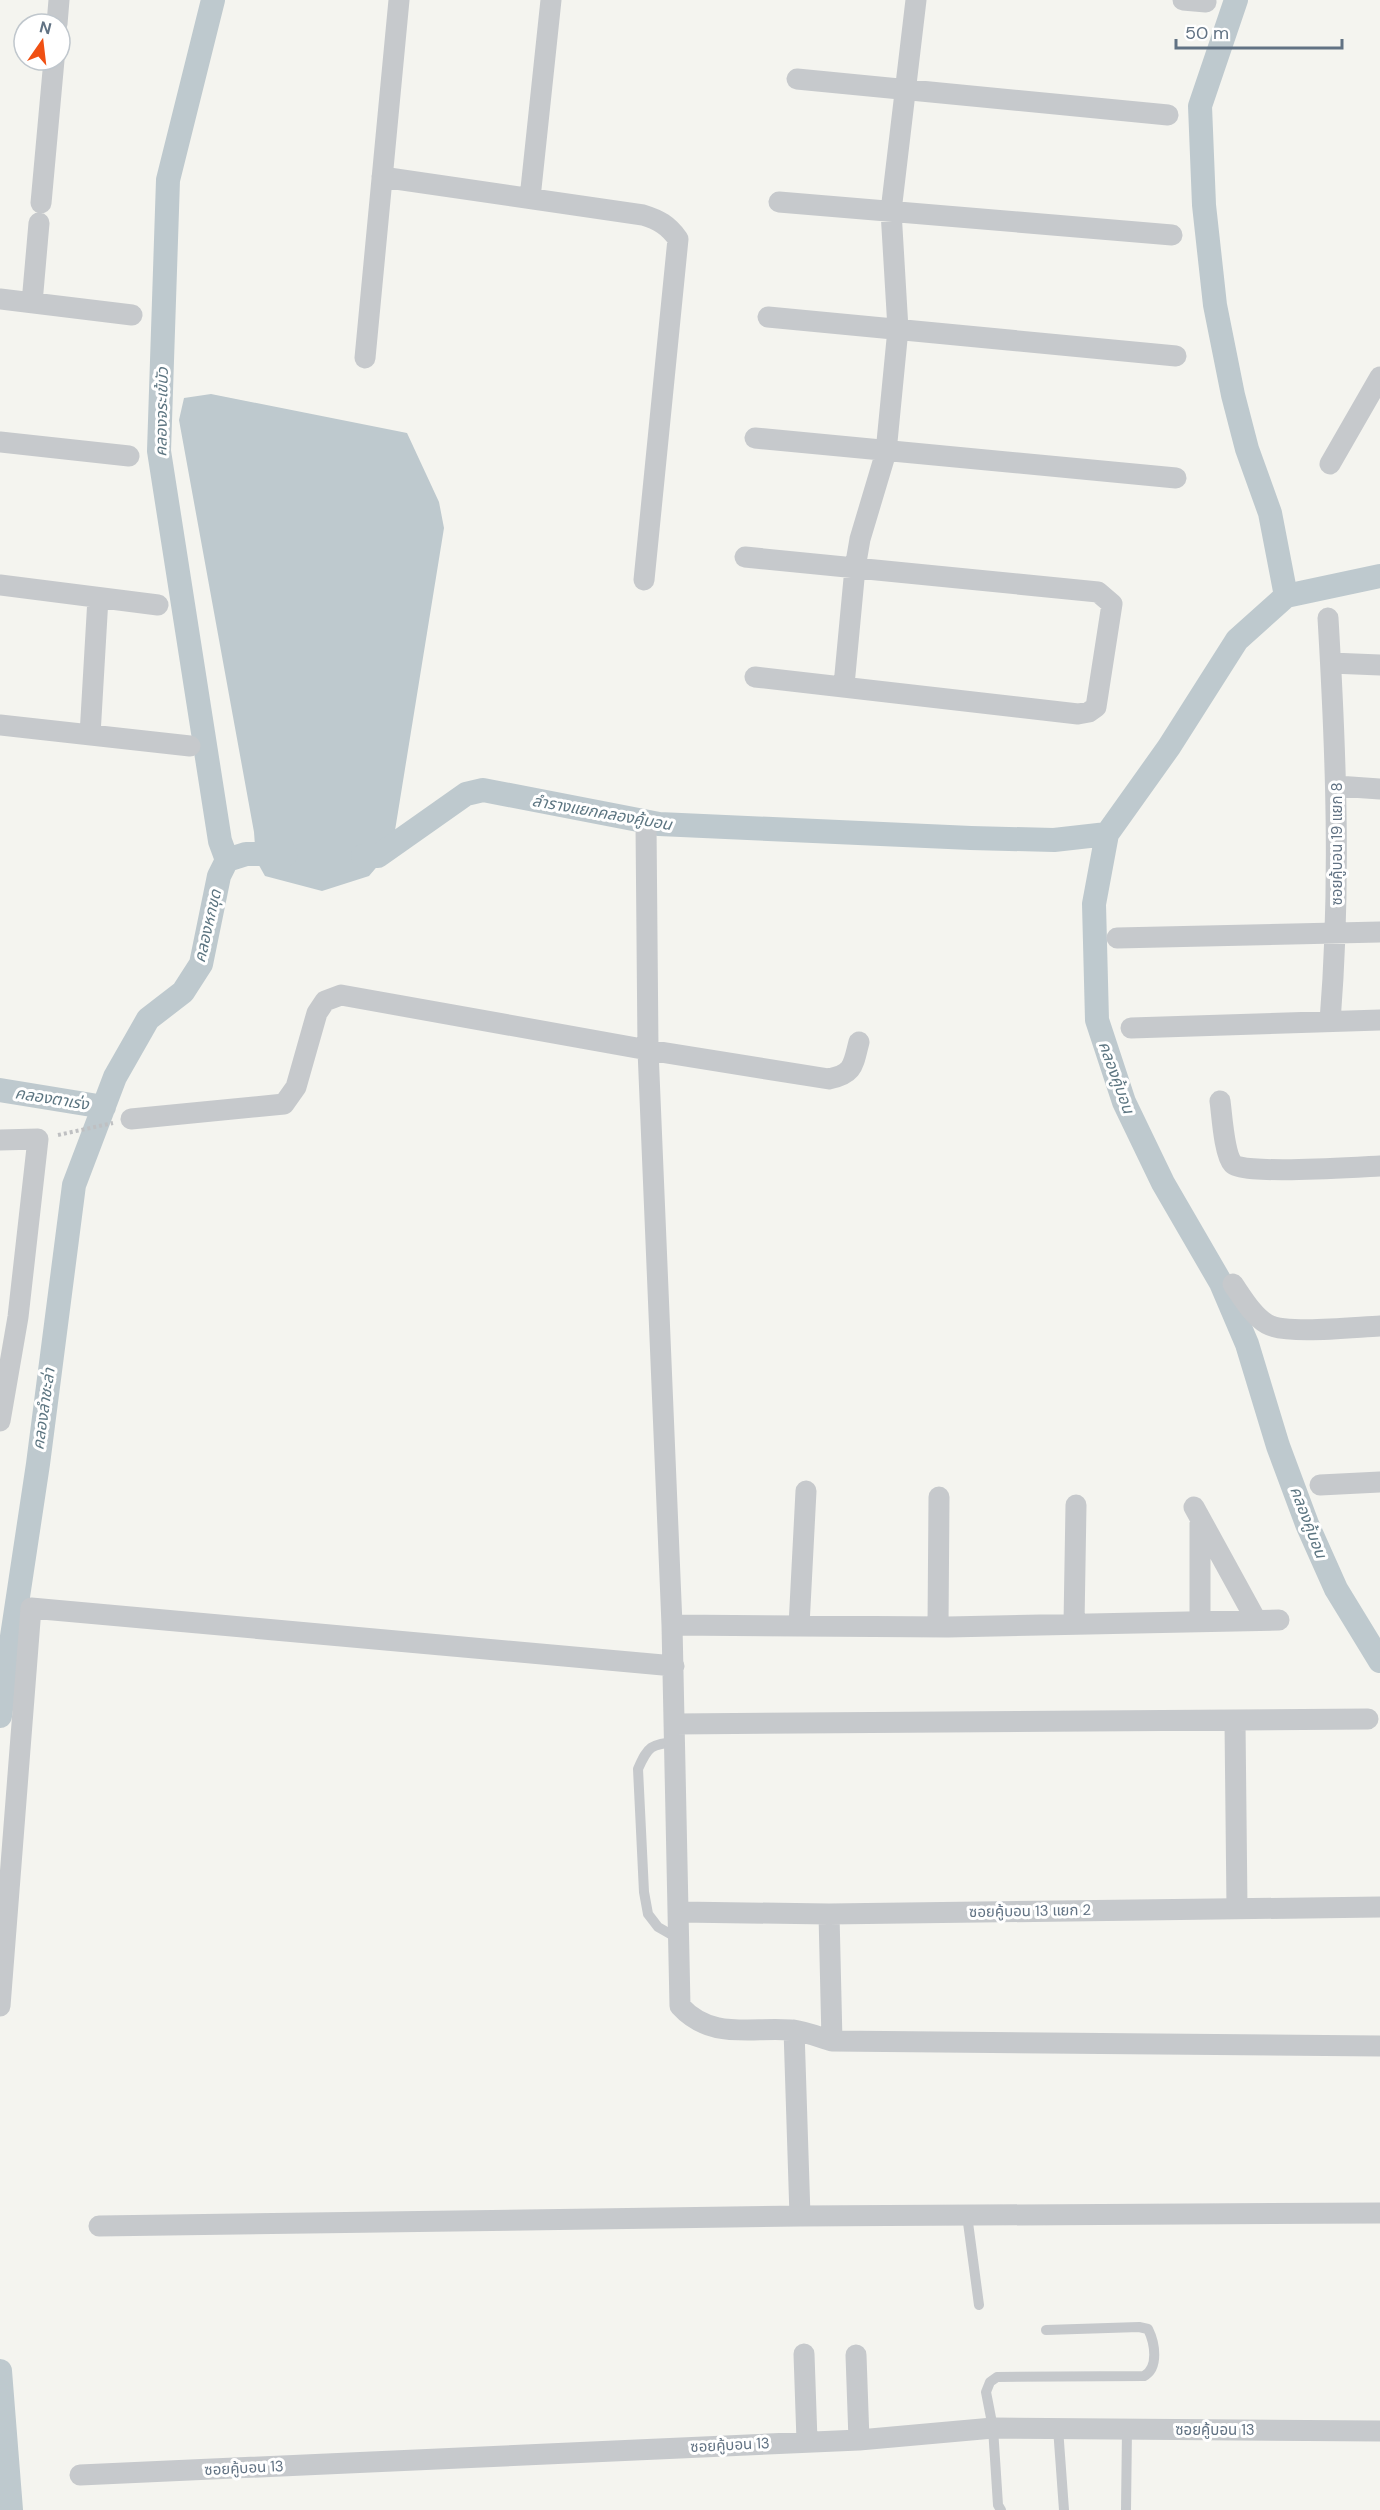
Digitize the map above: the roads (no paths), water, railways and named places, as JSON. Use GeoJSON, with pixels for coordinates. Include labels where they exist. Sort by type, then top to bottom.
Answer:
{"type":"FeatureCollection","features":[{"type":"Feature","properties":{"kind":"street"},"geometry":{"type":"LineString","coordinates":[[365,357],[399,0]]}},
{"type":"Feature","properties":{"kind":"street"},"geometry":{"type":"LineString","coordinates":[[530,198],[551,0]]}},
{"type":"Feature","properties":{"kind":"street"},"geometry":{"type":"LineString","coordinates":[[844,685],[855,568],[860,539],[886,452],[898,329],[891,211],[916,0]]}},
{"type":"Feature","properties":{"kind":"street"},"geometry":{"type":"LineString","coordinates":[[1184,0],[1206,2]]}},
{"type":"Feature","properties":{"kind":"street"},"geometry":{"type":"LineString","coordinates":[[32,303],[53,72]]}},
{"type":"Feature","properties":{"kind":"street"},"geometry":{"type":"LineString","coordinates":[[797,79],[1168,116]]}},
{"type":"Feature","properties":{"kind":"street"},"geometry":{"type":"LineString","coordinates":[[382,177],[658,219],[671,228],[678,239],[644,580]]}},
{"type":"Feature","properties":{"kind":"street"},"geometry":{"type":"LineString","coordinates":[[779,202],[1172,235]]}},
{"type":"Feature","properties":{"kind":"street"},"geometry":{"type":"LineString","coordinates":[[0,299],[132,315]]}},
{"type":"Feature","properties":{"kind":"street"},"geometry":{"type":"LineString","coordinates":[[768,317],[1176,356]]}},
{"type":"Feature","properties":{"kind":"street"},"geometry":{"type":"LineString","coordinates":[[1330,464],[1380,377]]}},
{"type":"Feature","properties":{"kind":"street"},"geometry":{"type":"LineString","coordinates":[[754,438],[1176,478]]}},
{"type":"Feature","properties":{"kind":"street"},"geometry":{"type":"LineString","coordinates":[[0,442],[129,456]]}},
{"type":"Feature","properties":{"kind":"street"},"geometry":{"type":"LineString","coordinates":[[745,556],[1098,592],[1112,604],[1096,707],[1089,712],[1078,714],[844,685],[755,677]]}},
{"type":"Feature","properties":{"kind":"street"},"geometry":{"type":"LineString","coordinates":[[0,585],[158,605]]}},
{"type":"Feature","properties":{"kind":"street"},"geometry":{"type":"LineString","coordinates":[[90,735],[98,598]]}},
{"type":"Feature","properties":{"kind":"street","name":"ซอยคู้บอน 19 แยก 8"},"geometry":{"type":"LineString","coordinates":[[1328,618],[1337,786],[1337,934],[1330,1021]]}},
{"type":"Feature","properties":{"kind":"street"},"geometry":{"type":"LineString","coordinates":[[1331,663],[1380,665]]}},
{"type":"Feature","properties":{"kind":"street"},"geometry":{"type":"LineString","coordinates":[[0,725],[190,746]]}},
{"type":"Feature","properties":{"kind":"street"},"geometry":{"type":"LineString","coordinates":[[1337,786],[1380,789]]}},
{"type":"Feature","properties":{"kind":"street"},"geometry":{"type":"LineString","coordinates":[[646,824],[648,1050],[674,1666],[680,2006],[692,2019],[712,2029],[794,2030],[832,2041],[1380,2046]]}},
{"type":"Feature","properties":{"kind":"street"},"geometry":{"type":"LineString","coordinates":[[1117,938],[1380,932]]}},
{"type":"Feature","properties":{"kind":"street"},"geometry":{"type":"LineString","coordinates":[[131,1119],[284,1104],[297,1087],[317,1013],[326,1001],[340,995],[648,1050],[829,1079],[843,1076],[851,1070],[859,1042]]}},
{"type":"Feature","properties":{"kind":"street"},"geometry":{"type":"LineString","coordinates":[[1131,1028],[1380,1020]]}},
{"type":"Feature","properties":{"kind":"street"},"geometry":{"type":"LineString","coordinates":[[1220,1101],[1229,1154],[1232,1163],[1238,1167],[1269,1170],[1380,1166]]}},
{"type":"Feature","properties":{"kind":"street"},"geometry":{"type":"LineString","coordinates":[[0,1140],[38,1139],[9,1317],[0,1421]]}},
{"type":"Feature","properties":{"kind":"street"},"geometry":{"type":"LineString","coordinates":[[1233,1284],[1249,1307],[1267,1324],[1292,1329],[1380,1326]]}},
{"type":"Feature","properties":{"kind":"street"},"geometry":{"type":"LineString","coordinates":[[1320,1485],[1380,1482]]}},
{"type":"Feature","properties":{"kind":"street"},"geometry":{"type":"LineString","coordinates":[[800,1626],[806,1491]]}},
{"type":"Feature","properties":{"kind":"street"},"geometry":{"type":"LineString","coordinates":[[938,1627],[939,1497]]}},
{"type":"Feature","properties":{"kind":"street"},"geometry":{"type":"LineString","coordinates":[[1074,1624],[1077,1505]]}},
{"type":"Feature","properties":{"kind":"street"},"geometry":{"type":"LineString","coordinates":[[1200,1621],[1197,1514],[1256,1620]]}},
{"type":"Feature","properties":{"kind":"street"},"geometry":{"type":"LineString","coordinates":[[0,2006],[31,1608],[674,1666]]}},
{"type":"Feature","properties":{"kind":"street"},"geometry":{"type":"LineString","coordinates":[[672,1625],[938,1627],[1280,1620]]}},
{"type":"Feature","properties":{"kind":"street"},"geometry":{"type":"LineString","coordinates":[[675,1733],[1368,1719]]}},
{"type":"Feature","properties":{"kind":"street"},"geometry":{"type":"LineString","coordinates":[[1235,1722],[1237,1908]]}},
{"type":"Feature","properties":{"kind":"street","name":"ซอยคู้บอน 13 แยก 2"},"geometry":{"type":"LineString","coordinates":[[680,1912],[829,1914],[1380,1907]]}},
{"type":"Feature","properties":{"kind":"street"},"geometry":{"type":"LineString","coordinates":[[829,1914],[832,2041]]}},
{"type":"Feature","properties":{"kind":"street"},"geometry":{"type":"LineString","coordinates":[[794,2030],[800,2216]]}},
{"type":"Feature","properties":{"kind":"street"},"geometry":{"type":"LineString","coordinates":[[99,2226],[800,2216],[1380,2213]]}},
{"type":"Feature","properties":{"kind":"street"},"geometry":{"type":"LineString","coordinates":[[804,2354],[807,2441]]}},
{"type":"Feature","properties":{"kind":"street"},"geometry":{"type":"LineString","coordinates":[[856,2355],[859,2440]]}},
{"type":"Feature","properties":{"kind":"street","name":"ซอยคู้บอน 13"},"geometry":{"type":"LineString","coordinates":[[80,2475],[859,2440],[993,2428],[1380,2431]]}},
{"type":"Feature","properties":{"kind":"lane"},"geometry":{"type":"LineString","coordinates":[[675,1733],[655,1744],[644,1754],[638,1769],[644,1892],[648,1914],[658,1927],[680,1939]]}},
{"type":"Feature","properties":{"kind":"lane"},"geometry":{"type":"LineString","coordinates":[[967,2215],[979,2305]]}},
{"type":"Feature","properties":{"kind":"lane"},"geometry":{"type":"LineString","coordinates":[[1001,2510],[998,2505],[993,2428],[986,2392],[990,2382],[997,2377],[1144,2376],[1150,2373],[1154,2365],[1153,2338],[1148,2330],[1139,2327],[1046,2330]]}},
{"type":"Feature","properties":{"kind":"lane"},"geometry":{"type":"LineString","coordinates":[[1058,2428],[1064,2510]]}},
{"type":"Feature","properties":{"kind":"lane"},"geometry":{"type":"LineString","coordinates":[[1126,2510],[1127,2429]]}},
{"type":"Feature","properties":{"kind":"waterway","name":"คลองจระเข้บัว"},"geometry":{"type":"LineString","coordinates":[[213,0],[168,180],[159,451],[220,841],[227,860]]}},
{"type":"Feature","properties":{"kind":"waterway"},"geometry":{"type":"LineString","coordinates":[[1236,0],[1200,106],[1204,205],[1215,305],[1233,395],[1247,449],[1270,513],[1286,596]]}},
{"type":"Feature","properties":{"kind":"waterway","name":"คลองคู้บอน"},"geometry":{"type":"LineString","coordinates":[[1380,576],[1286,596],[1237,640],[1169,747],[1107,834],[1094,904],[1097,1020],[1124,1102],[1163,1183],[1221,1283],[1247,1344],[1278,1446],[1307,1524],[1336,1589],[1380,1661]]}},
{"type":"Feature","properties":{"kind":"waterway","name":"ลำรางแยกคลองคู้บอน"},"geometry":{"type":"LineString","coordinates":[[363,856],[378,856],[466,794],[483,790],[659,824],[1054,840],[1107,834]]}},
{"type":"Feature","properties":{"kind":"waterway","name":"ลำรางแยกคลองคู้บอน"},"geometry":{"type":"LineString","coordinates":[[227,860],[246,854],[286,854]]}},
{"type":"Feature","properties":{"kind":"waterway","name":"คลองลำชะล่า"},"geometry":{"type":"LineString","coordinates":[[0,1716],[38,1464],[74,1185],[115,1077],[148,1019],[183,992],[201,964],[219,876],[227,860]]}},
{"type":"Feature","properties":{"kind":"waterway","name":"คลองตาเร่ง"},"geometry":{"type":"LineString","coordinates":[[0,1090],[104,1107]]}},
{"type":"Feature","properties":{"kind":"waterway","name":"คลองลำชะล่า"},"geometry":{"type":"LineString","coordinates":[[0,2371],[11,2510]]}},
{"type":"Feature","properties":{"kind":"water label","name":"คลองหกขุด"},"geometry":{"type":"Point","coordinates":[207,926]}}]}
